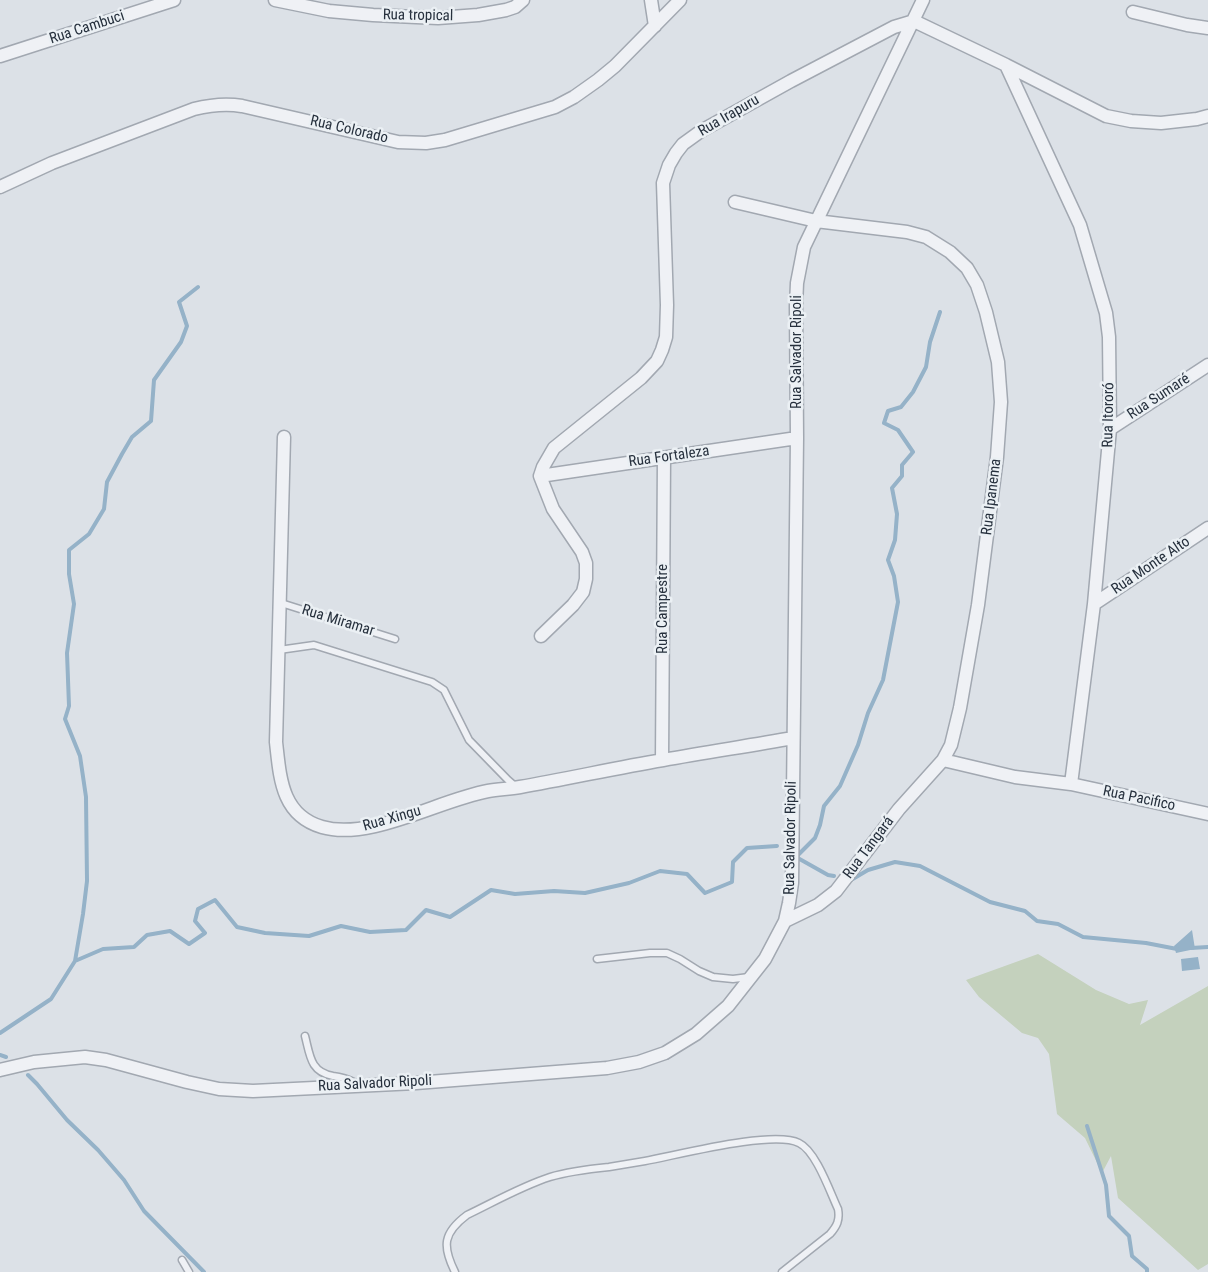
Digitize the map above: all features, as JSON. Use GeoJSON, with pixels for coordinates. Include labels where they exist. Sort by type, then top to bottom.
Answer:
{"type":"FeatureCollection","features":[{"type":"Feature","properties":{"kind":"street","name":"Rua Cambuci"},"geometry":{"type":"LineString","coordinates":[[0,56],[174,0]]}},
{"type":"Feature","properties":{"kind":"street","name":"Rua tropical"},"geometry":{"type":"LineString","coordinates":[[275,0],[329,11],[438,18],[506,10],[524,0]]}},
{"type":"Feature","properties":{"kind":"street"},"geometry":{"type":"LineString","coordinates":[[651,0],[655,26]]}},
{"type":"Feature","properties":{"kind":"street","name":"Rua Colorado"},"geometry":{"type":"LineString","coordinates":[[0,188],[52,163],[194,109],[215,104],[242,106],[398,142],[445,141],[555,107],[598,81],[680,0]]}},
{"type":"Feature","properties":{"kind":"street","name":"Rua Salvador Ripoli"},"geometry":{"type":"LineString","coordinates":[[0,1070],[34,1062],[85,1058],[106,1060],[219,1089],[253,1091],[359,1086],[607,1068],[639,1062],[665,1053],[696,1034],[728,1006],[765,959],[784,921],[792,883],[797,283],[804,247],[923,0]]}},
{"type":"Feature","properties":{"kind":"street"},"geometry":{"type":"LineString","coordinates":[[1133,12],[1208,28]]}},
{"type":"Feature","properties":{"kind":"street"},"geometry":{"type":"LineString","coordinates":[[914,21],[1106,116],[1131,121],[1161,123],[1197,120],[1208,116]]}},
{"type":"Feature","properties":{"kind":"street","name":"Rua Irapuru"},"geometry":{"type":"LineString","coordinates":[[540,476],[554,448],[641,378],[657,361],[662,350],[666,337],[667,305],[663,183],[669,165],[683,144],[700,131],[791,81],[894,27],[914,21]]}},
{"type":"Feature","properties":{"kind":"street","name":"Rua Itororó"},"geometry":{"type":"LineString","coordinates":[[1006,65],[1080,225],[1106,313],[1109,337],[1110,429],[1094,604],[1071,784]]}},
{"type":"Feature","properties":{"kind":"street","name":"Rua Ipanema"},"geometry":{"type":"LineString","coordinates":[[735,202],[816,221],[907,232],[926,237],[950,252],[967,268],[977,285],[998,362],[1001,402],[997,457],[978,605],[956,729],[943,760]]}},
{"type":"Feature","properties":{"kind":"street","name":"Rua Sumaré"},"geometry":{"type":"LineString","coordinates":[[1110,429],[1208,365]]}},
{"type":"Feature","properties":{"kind":"street","name":"Rua Xingu"},"geometry":{"type":"LineString","coordinates":[[284,437],[276,742],[279,776],[286,797],[297,813],[310,822],[341,831],[377,826],[489,790],[793,738]]}},
{"type":"Feature","properties":{"kind":"street","name":"Rua Fortaleza"},"geometry":{"type":"LineString","coordinates":[[540,476],[797,438]]}},
{"type":"Feature","properties":{"kind":"street","name":"Rua Campestre"},"geometry":{"type":"LineString","coordinates":[[662,760],[664,458]]}},
{"type":"Feature","properties":{"kind":"street"},"geometry":{"type":"LineString","coordinates":[[540,476],[553,509],[582,552],[586,563],[583,592],[541,636]]}},
{"type":"Feature","properties":{"kind":"street","name":"Rua Monte Alto"},"geometry":{"type":"LineString","coordinates":[[1094,604],[1205,535]]}},
{"type":"Feature","properties":{"kind":"street"},"geometry":{"type":"LineString","coordinates":[[943,760],[1015,777],[1071,784]]}},
{"type":"Feature","properties":{"kind":"street","name":"Rua Tangará"},"geometry":{"type":"LineString","coordinates":[[784,921],[818,904],[836,891],[899,808],[943,760]]}},
{"type":"Feature","properties":{"kind":"street","name":"Rua Pacifico"},"geometry":{"type":"LineString","coordinates":[[1071,784],[1208,814]]}},
{"type":"Feature","properties":{"kind":"lane","name":"Rua Miramar"},"geometry":{"type":"LineString","coordinates":[[280,603],[395,639]]}},
{"type":"Feature","properties":{"kind":"lane"},"geometry":{"type":"LineString","coordinates":[[279,650],[314,645],[432,682],[444,690],[469,740],[517,787]]}},
{"type":"Feature","properties":{"kind":"lane"},"geometry":{"type":"LineString","coordinates":[[597,959],[667,953],[713,977],[733,979],[753,976]]}},
{"type":"Feature","properties":{"kind":"lane"},"geometry":{"type":"LineString","coordinates":[[305,1036],[312,1063],[316,1068],[326,1074],[350,1080],[359,1086]]}},
{"type":"Feature","properties":{"kind":"lane"},"geometry":{"type":"LineString","coordinates":[[455,1272],[447,1251],[446,1239],[456,1223],[467,1215],[548,1178],[584,1169],[652,1160],[757,1140],[788,1139],[800,1143],[812,1155],[839,1215],[836,1227],[830,1234],[782,1272]]}},
{"type":"Feature","properties":{"kind":"lane"},"geometry":{"type":"LineString","coordinates":[[182,1260],[189,1272]]}},
{"type":"Feature","properties":{"kind":"green space"},"geometry":{"type":"Polygon","coordinates":[[[1038,954],[1096,990],[1129,1004],[1148,1000],[1140,1025],[1208,986],[1208,1264],[1198,1270],[1118,1198],[1111,1156],[1102,1173],[1085,1138],[1057,1114],[1049,1054],[1038,1038],[1022,1033],[979,997],[966,980],[1038,954]]]}},
{"type":"Feature","properties":{"kind":"water"},"geometry":{"type":"Polygon","coordinates":[[[1192,930],[1195,949],[1176,953],[1174,946],[1192,930]]]}},
{"type":"Feature","properties":{"kind":"water"},"geometry":{"type":"Polygon","coordinates":[[[1198,957],[1200,969],[1182,971],[1181,959],[1198,957]]]}},
{"type":"Feature","properties":{"kind":"waterway"},"geometry":{"type":"LineString","coordinates":[[75,961],[87,881],[86,797],[80,756],[65,719],[69,706],[67,653],[74,604],[69,574],[69,550],[89,534],[104,509],[107,482],[122,454],[132,437],[151,421],[154,380],[181,342],[187,326],[179,302],[198,287]]}},
{"type":"Feature","properties":{"kind":"waterway"},"geometry":{"type":"LineString","coordinates":[[834,876],[796,857],[815,838],[824,806],[840,786],[883,680],[898,602],[894,576],[888,560],[895,540],[897,514],[892,488],[902,476],[902,465],[913,452],[898,430],[884,423],[888,411],[901,407],[913,392],[926,367],[930,342],[940,312]]}},
{"type":"Feature","properties":{"kind":"waterway"},"geometry":{"type":"LineString","coordinates":[[0,1033],[51,999],[75,961],[103,949],[134,947],[147,935],[170,931],[189,944],[205,933],[195,921],[198,909],[215,900],[237,927],[265,933],[309,936],[341,926],[370,932],[406,930],[426,910],[450,917],[491,890],[515,894],[554,891],[585,893],[629,883],[660,871],[687,874],[705,893],[732,882],[733,862],[747,848],[777,846]]}},
{"type":"Feature","properties":{"kind":"waterway"},"geometry":{"type":"LineString","coordinates":[[851,880],[868,870],[895,862],[920,866],[990,902],[1025,911],[1037,921],[1058,924],[1083,937],[1146,943],[1177,949]]}},
{"type":"Feature","properties":{"kind":"waterway"},"geometry":{"type":"LineString","coordinates":[[1191,948],[1208,947]]}},
{"type":"Feature","properties":{"kind":"waterway"},"geometry":{"type":"LineString","coordinates":[[0,1055],[6,1057]]}},
{"type":"Feature","properties":{"kind":"waterway"},"geometry":{"type":"LineString","coordinates":[[28,1075],[124,1180],[144,1211],[204,1272]]}},
{"type":"Feature","properties":{"kind":"waterway"},"geometry":{"type":"LineString","coordinates":[[1087,1126],[1106,1185],[1109,1216],[1129,1236],[1132,1256],[1147,1269],[1147,1272]]}}]}
